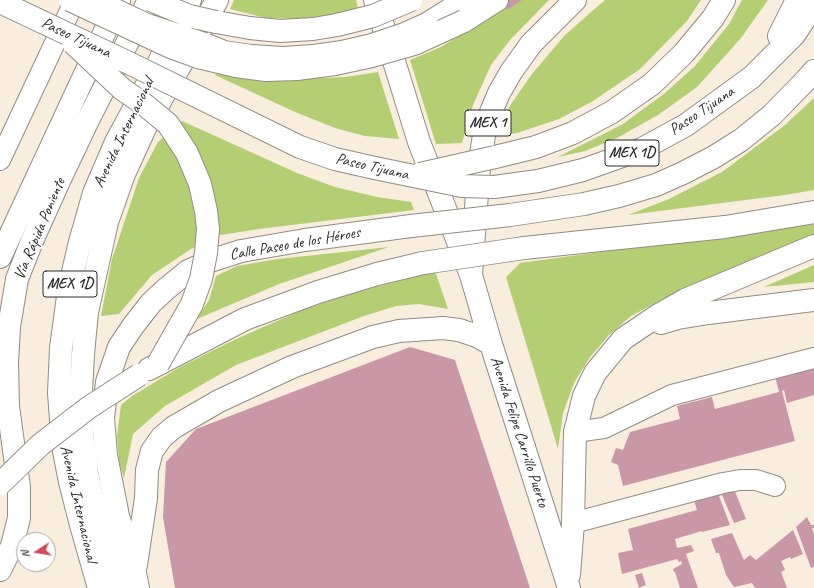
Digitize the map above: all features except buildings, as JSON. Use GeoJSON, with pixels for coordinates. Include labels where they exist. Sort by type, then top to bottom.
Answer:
{"type":"FeatureCollection","features":[{"type":"Feature","properties":{"kind":"main road"},"geometry":{"type":"LineString","coordinates":[[70,0],[173,48],[283,58],[314,56],[338,58],[372,56],[414,44],[464,10]]}},
{"type":"Feature","properties":{"kind":"main road"},"geometry":{"type":"LineString","coordinates":[[94,0],[201,51]]}},
{"type":"Feature","properties":{"kind":"main road"},"geometry":{"type":"LineString","coordinates":[[0,257],[119,0]]}},
{"type":"Feature","properties":{"kind":"main road"},"geometry":{"type":"LineString","coordinates":[[150,0],[189,16],[250,28],[280,31],[313,29],[337,25],[373,16],[411,0]]}},
{"type":"Feature","properties":{"kind":"main road","name":"Vía Rápida Poniente"},"geometry":{"type":"LineString","coordinates":[[0,570],[12,546],[19,518],[19,487],[8,406],[7,362],[9,327],[17,279],[62,174],[113,70],[150,0]]}},
{"type":"Feature","properties":{"kind":"main road","name":"Avenida Internacional"},"geometry":{"type":"LineString","coordinates":[[100,588],[77,510],[63,446],[59,393],[61,348],[69,289],[94,193],[116,142],[156,68],[190,0]]}},
{"type":"Feature","properties":{"kind":"main road"},"geometry":{"type":"LineString","coordinates":[[118,588],[96,514],[87,474],[82,433],[81,392],[87,312],[107,222],[124,174],[146,126],[217,0]]}},
{"type":"Feature","properties":{"kind":"main road","name":"Avenida Felipe Carrillo Puerto"},"geometry":{"type":"LineString","coordinates":[[375,0],[419,142],[471,275],[491,344],[569,587]]}},
{"type":"Feature","properties":{"kind":"main road"},"geometry":{"type":"LineString","coordinates":[[338,58],[402,35],[464,10],[497,0]]}},
{"type":"Feature","properties":{"kind":"main road","name":"MEX 1"},"geometry":{"type":"LineString","coordinates":[[471,275],[479,167],[484,136],[491,112],[499,93],[511,72],[531,44],[575,0]]}},
{"type":"Feature","properties":{"kind":"main road"},"geometry":{"type":"LineString","coordinates":[[412,176],[536,147],[573,134],[612,112],[652,84],[684,53],[713,18],[724,0]]}},
{"type":"Feature","properties":{"kind":"main road","name":"MEX 1D"},"geometry":{"type":"LineString","coordinates":[[752,77],[783,29],[797,0]]}},
{"type":"Feature","properties":{"kind":"main road","name":"Paseo Tijuana"},"geometry":{"type":"LineString","coordinates":[[0,2],[129,63],[300,147],[335,159],[462,186],[494,187],[538,181],[582,170],[642,149],[686,125],[752,77]]}},
{"type":"Feature","properties":{"kind":"main road"},"geometry":{"type":"LineString","coordinates":[[752,77],[794,35],[814,5]]}},
{"type":"Feature","properties":{"kind":"main road"},"geometry":{"type":"LineString","coordinates":[[61,31],[122,89],[168,124],[187,153],[200,184],[208,229],[202,278],[192,304],[158,364]]}},
{"type":"Feature","properties":{"kind":"main road","name":"Calle Paseo de los Héroes"},"geometry":{"type":"LineString","coordinates":[[137,580],[118,516],[106,455],[103,418],[107,382],[119,348],[138,320],[166,289],[188,271],[213,260],[241,251],[305,240],[510,215],[584,204],[656,185],[714,157],[741,140],[772,115],[814,71]]}},
{"type":"Feature","properties":{"kind":"main road"},"geometry":{"type":"LineString","coordinates":[[0,484],[40,444],[88,408],[139,375],[245,319],[318,292],[377,274],[423,263],[524,248],[725,227],[814,212]]}},
{"type":"Feature","properties":{"kind":"main road"},"geometry":{"type":"LineString","coordinates":[[569,587],[573,523],[575,432],[584,396],[595,373],[623,339],[657,316],[685,300],[814,246]]}},
{"type":"Feature","properties":{"kind":"main road"},"geometry":{"type":"LineString","coordinates":[[638,330],[678,318],[814,300]]}},
{"type":"Feature","properties":{"kind":"main road"},"geometry":{"type":"LineString","coordinates":[[137,580],[146,498],[147,470],[152,451],[162,437],[174,427],[219,401],[292,367],[373,337],[399,331],[443,328],[459,330],[477,336],[491,344]]}},
{"type":"Feature","properties":{"kind":"lane"},"geometry":{"type":"LineString","coordinates":[[0,160],[74,0]]}},
{"type":"Feature","properties":{"kind":"lane"},"geometry":{"type":"LineString","coordinates":[[575,432],[604,428],[672,395],[814,358]]}},
{"type":"Feature","properties":{"kind":"lane"},"geometry":{"type":"LineString","coordinates":[[573,523],[735,481],[756,480],[775,486]]}},
{"type":"Feature","properties":{"kind":"green space"},"geometry":{"type":"Polygon","coordinates":[[[234,0],[356,0],[358,9],[300,19],[266,18],[230,9],[234,0]]]}},
{"type":"Feature","properties":{"kind":"green space"},"geometry":{"type":"Polygon","coordinates":[[[513,0],[549,0],[510,40],[491,65],[473,105],[462,143],[436,144],[410,60],[439,48],[513,0]]]}},
{"type":"Feature","properties":{"kind":"green space"},"geometry":{"type":"Polygon","coordinates":[[[605,0],[701,0],[687,21],[640,69],[593,101],[559,119],[517,133],[499,136],[509,107],[532,74],[565,35],[605,0]]]}},
{"type":"Feature","properties":{"kind":"green space"},"geometry":{"type":"Polygon","coordinates":[[[742,0],[768,0],[741,38],[697,87],[658,115],[617,138],[585,151],[558,157],[623,124],[665,93],[695,66],[729,24],[742,0]]]}},
{"type":"Feature","properties":{"kind":"green space"},"geometry":{"type":"Polygon","coordinates":[[[218,71],[276,80],[346,77],[378,72],[399,139],[365,136],[335,128],[295,112],[215,75],[218,71]]]}},
{"type":"Feature","properties":{"kind":"green space"},"geometry":{"type":"Polygon","coordinates":[[[814,98],[814,190],[628,215],[669,199],[722,172],[785,125],[814,98]]]}},
{"type":"Feature","properties":{"kind":"green space"},"geometry":{"type":"Polygon","coordinates":[[[182,121],[297,173],[335,187],[377,197],[411,202],[414,210],[220,235],[191,249],[152,275],[119,314],[101,316],[112,259],[139,178],[158,142],[182,121]]]}},
{"type":"Feature","properties":{"kind":"green space"},"geometry":{"type":"Polygon","coordinates":[[[814,223],[814,235],[665,298],[631,316],[609,335],[590,357],[574,383],[563,413],[558,449],[506,277],[520,263],[814,223]]]}},
{"type":"Feature","properties":{"kind":"green space"},"geometry":{"type":"Polygon","coordinates":[[[389,247],[279,284],[197,319],[209,300],[216,276],[237,266],[278,259],[389,247]]]}},
{"type":"Feature","properties":{"kind":"green space"},"geometry":{"type":"Polygon","coordinates":[[[814,265],[814,282],[764,287],[814,265]]]}},
{"type":"Feature","properties":{"kind":"green space"},"geometry":{"type":"Polygon","coordinates":[[[435,271],[448,309],[419,304],[396,306],[364,316],[236,365],[165,406],[133,434],[124,478],[119,461],[117,436],[121,405],[132,396],[180,367],[234,340],[302,310],[346,295],[435,271]]]}}]}
